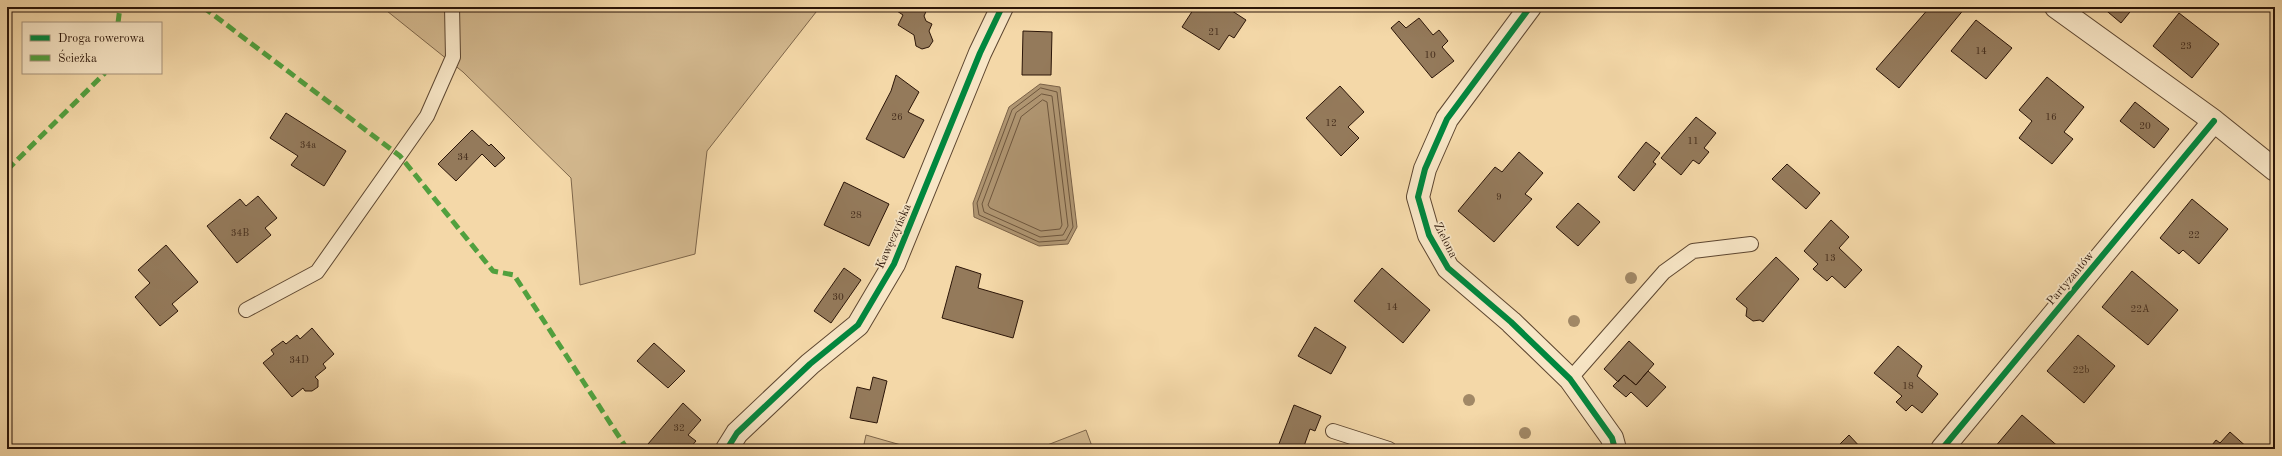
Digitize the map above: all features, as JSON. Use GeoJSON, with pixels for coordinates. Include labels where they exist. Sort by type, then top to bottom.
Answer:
{"type":"FeatureCollection","features":[{"type":"Feature","properties":{"kind":"street","name":"Kawęczyńska"},"geometry":{"type":"LineString","coordinates":[[727,449],[738,433],[810,364],[858,325],[894,264],[980,52],[1002,7]]}},
{"type":"Feature","properties":{"kind":"street","name":"Zielona"},"geometry":{"type":"LineString","coordinates":[[1530,7],[1448,118],[1425,169],[1418,197],[1429,235],[1448,268],[1511,322],[1570,379],[1612,438],[1615,449]]}},
{"type":"Feature","properties":{"kind":"street"},"geometry":{"type":"LineString","coordinates":[[2056,7],[2214,121],[2275,170]]}},
{"type":"Feature","properties":{"kind":"street","name":"Partyzantów"},"geometry":{"type":"LineString","coordinates":[[1942,449],[2214,121]]}},
{"type":"Feature","properties":{"kind":"lane"},"geometry":{"type":"LineString","coordinates":[[246,310],[317,272],[427,116],[453,57],[452,7]]}},
{"type":"Feature","properties":{"kind":"lane"},"geometry":{"type":"LineString","coordinates":[[1570,379],[1664,272],[1693,251],[1751,244]]}},
{"type":"Feature","properties":{"kind":"lane"},"geometry":{"type":"LineString","coordinates":[[1334,431],[1389,449]]}},
{"type":"Feature","properties":{"kind":"shaded area"},"geometry":{"type":"Polygon","coordinates":[[[382,7],[820,7],[707,151],[695,254],[580,285],[571,178],[463,72],[382,7]]]}},
{"type":"Feature","properties":{"kind":"shaded area"},"geometry":{"type":"Polygon","coordinates":[[[1086,430],[1093,449],[1037,449],[1086,430]]]}},
{"type":"Feature","properties":{"kind":"shaded area"},"geometry":{"type":"Polygon","coordinates":[[[866,435],[915,449],[863,449],[866,435]]]}},
{"type":"Feature","properties":{"kind":"water"},"geometry":{"type":"Polygon","coordinates":[[[1040,84],[1060,87],[1077,227],[1068,244],[1039,246],[974,217],[973,203],[1009,107],[1040,84]]]}},
{"type":"Feature","properties":{"kind":"building"},"geometry":{"type":"Polygon","coordinates":[[[891,7],[928,7],[924,16],[926,21],[932,24],[929,31],[933,41],[929,47],[922,49],[916,46],[914,35],[898,25],[903,15],[891,7]]]}},
{"type":"Feature","properties":{"kind":"building"},"geometry":{"type":"Polygon","coordinates":[[[1195,7],[1226,7],[1246,20],[1234,38],[1229,35],[1219,50],[1182,27],[1195,7]]]}},
{"type":"Feature","properties":{"kind":"building"},"geometry":{"type":"Polygon","coordinates":[[[1930,7],[1965,8],[1899,88],[1876,69],[1930,7]]]}},
{"type":"Feature","properties":{"kind":"building"},"geometry":{"type":"Polygon","coordinates":[[[2102,7],[2134,7],[2121,23],[2102,7]]]}},
{"type":"Feature","properties":{"kind":"building"},"geometry":{"type":"Polygon","coordinates":[[[2179,13],[2219,44],[2192,78],[2153,46],[2179,13]]]}},
{"type":"Feature","properties":{"kind":"building"},"geometry":{"type":"Polygon","coordinates":[[[1419,18],[1433,35],[1439,30],[1448,41],[1442,47],[1454,61],[1432,78],[1391,28],[1399,21],[1406,28],[1419,18]]]}},
{"type":"Feature","properties":{"kind":"building"},"geometry":{"type":"Polygon","coordinates":[[[1976,20],[2012,48],[1986,79],[1951,51],[1976,20]]]}},
{"type":"Feature","properties":{"kind":"building"},"geometry":{"type":"Polygon","coordinates":[[[1023,31],[1052,32],[1051,75],[1022,75],[1023,31]]]}},
{"type":"Feature","properties":{"kind":"building"},"geometry":{"type":"Polygon","coordinates":[[[896,75],[919,92],[908,112],[924,120],[904,158],[866,139],[891,91],[896,75]]]}},
{"type":"Feature","properties":{"kind":"building"},"geometry":{"type":"Polygon","coordinates":[[[2047,77],[2084,107],[2064,132],[2073,139],[2052,164],[2019,138],[2032,121],[2019,110],[2047,77]]]}},
{"type":"Feature","properties":{"kind":"building"},"geometry":{"type":"Polygon","coordinates":[[[1340,86],[1364,112],[1348,127],[1359,138],[1341,156],[1306,118],[1340,86]]]}},
{"type":"Feature","properties":{"kind":"building"},"geometry":{"type":"Polygon","coordinates":[[[2135,102],[2169,129],[2154,148],[2120,121],[2135,102]]]}},
{"type":"Feature","properties":{"kind":"building"},"geometry":{"type":"Polygon","coordinates":[[[286,113],[346,151],[324,186],[291,165],[298,156],[270,138],[286,113]]]}},
{"type":"Feature","properties":{"kind":"building"},"geometry":{"type":"Polygon","coordinates":[[[1696,117],[1716,133],[1704,148],[1709,152],[1699,164],[1693,160],[1681,175],[1661,158],[1696,117]]]}},
{"type":"Feature","properties":{"kind":"building"},"geometry":{"type":"Polygon","coordinates":[[[472,130],[489,146],[491,144],[505,158],[495,167],[482,154],[456,181],[438,164],[472,130]]]}},
{"type":"Feature","properties":{"kind":"building"},"geometry":{"type":"Polygon","coordinates":[[[1646,142],[1660,153],[1653,162],[1656,164],[1634,191],[1618,177],[1646,142]]]}},
{"type":"Feature","properties":{"kind":"building"},"geometry":{"type":"Polygon","coordinates":[[[1519,152],[1543,173],[1525,194],[1532,199],[1494,242],[1458,211],[1495,167],[1502,172],[1519,152]]]}},
{"type":"Feature","properties":{"kind":"building"},"geometry":{"type":"Polygon","coordinates":[[[1787,164],[1820,193],[1806,209],[1772,179],[1787,164]]]}},
{"type":"Feature","properties":{"kind":"building"},"geometry":{"type":"Polygon","coordinates":[[[844,182],[889,204],[869,246],[824,225],[844,182]]]}},
{"type":"Feature","properties":{"kind":"building"},"geometry":{"type":"Polygon","coordinates":[[[258,196],[277,218],[265,228],[271,235],[237,263],[207,226],[240,199],[246,206],[258,196]]]}},
{"type":"Feature","properties":{"kind":"building"},"geometry":{"type":"Polygon","coordinates":[[[2192,199],[2228,229],[2199,264],[2183,250],[2179,254],[2160,238],[2192,199]]]}},
{"type":"Feature","properties":{"kind":"building"},"geometry":{"type":"Polygon","coordinates":[[[1578,203],[1600,222],[1578,246],[1556,227],[1578,203]]]}},
{"type":"Feature","properties":{"kind":"building"},"geometry":{"type":"Polygon","coordinates":[[[1831,220],[1849,237],[1839,248],[1862,270],[1845,288],[1832,276],[1827,281],[1813,269],[1818,264],[1804,251],[1831,220]]]}},
{"type":"Feature","properties":{"kind":"building"},"geometry":{"type":"Polygon","coordinates":[[[166,245],[198,282],[172,304],[178,311],[160,326],[135,297],[150,283],[138,270],[166,245]]]}},
{"type":"Feature","properties":{"kind":"building"},"geometry":{"type":"Polygon","coordinates":[[[1776,257],[1799,279],[1763,322],[1760,320],[1753,321],[1746,316],[1747,308],[1736,299],[1776,257]]]}},
{"type":"Feature","properties":{"kind":"building"},"geometry":{"type":"Polygon","coordinates":[[[956,266],[981,274],[978,288],[1023,301],[1013,338],[942,318],[956,266]]]}},
{"type":"Feature","properties":{"kind":"building"},"geometry":{"type":"Polygon","coordinates":[[[844,268],[861,280],[831,323],[814,311],[844,268]]]}},
{"type":"Feature","properties":{"kind":"building"},"geometry":{"type":"Polygon","coordinates":[[[1382,268],[1430,310],[1403,343],[1354,301],[1382,268]]]}},
{"type":"Feature","properties":{"kind":"building"},"geometry":{"type":"Polygon","coordinates":[[[2132,271],[2178,310],[2148,345],[2102,307],[2132,271]]]}},
{"type":"Feature","properties":{"kind":"building"},"geometry":{"type":"Polygon","coordinates":[[[1315,327],[1346,347],[1331,374],[1298,356],[1315,327]]]}},
{"type":"Feature","properties":{"kind":"building"},"geometry":{"type":"Polygon","coordinates":[[[312,328],[334,354],[323,364],[326,368],[315,377],[318,380],[318,387],[312,391],[305,391],[303,388],[292,397],[263,363],[274,354],[271,350],[283,341],[286,344],[297,335],[300,339],[312,328]]]}},
{"type":"Feature","properties":{"kind":"building"},"geometry":{"type":"Polygon","coordinates":[[[2078,335],[2115,366],[2084,403],[2047,371],[2078,335]]]}},
{"type":"Feature","properties":{"kind":"building"},"geometry":{"type":"Polygon","coordinates":[[[1629,341],[1654,364],[1636,385],[1624,375],[1618,382],[1604,369],[1629,341]]]}},
{"type":"Feature","properties":{"kind":"building"},"geometry":{"type":"Polygon","coordinates":[[[654,343],[685,371],[668,388],[637,361],[654,343]]]}},
{"type":"Feature","properties":{"kind":"building"},"geometry":{"type":"Polygon","coordinates":[[[1898,346],[1922,366],[1917,376],[1938,394],[1922,413],[1912,405],[1906,411],[1896,402],[1902,396],[1874,373],[1898,346]]]}},
{"type":"Feature","properties":{"kind":"building"},"geometry":{"type":"Polygon","coordinates":[[[1648,371],[1666,387],[1647,407],[1631,392],[1626,397],[1613,386],[1624,375],[1636,385],[1648,371]]]}},
{"type":"Feature","properties":{"kind":"building"},"geometry":{"type":"Polygon","coordinates":[[[873,377],[887,381],[877,423],[850,418],[857,387],[870,390],[873,377]]]}},
{"type":"Feature","properties":{"kind":"building"},"geometry":{"type":"Polygon","coordinates":[[[683,403],[701,420],[688,435],[696,441],[689,449],[683,449],[678,446],[675,449],[654,449],[648,444],[683,403]]]}},
{"type":"Feature","properties":{"kind":"building"},"geometry":{"type":"Polygon","coordinates":[[[1294,405],[1321,416],[1315,431],[1310,429],[1303,449],[1277,449],[1294,405]]]}},
{"type":"Feature","properties":{"kind":"building"},"geometry":{"type":"Polygon","coordinates":[[[2022,415],[2061,449],[1994,448],[2022,415]]]}},
{"type":"Feature","properties":{"kind":"building"},"geometry":{"type":"Polygon","coordinates":[[[2230,432],[2249,449],[2209,449],[2216,440],[2220,443],[2230,432]]]}},
{"type":"Feature","properties":{"kind":"building"},"geometry":{"type":"Polygon","coordinates":[[[1849,435],[1862,449],[1839,449],[1837,447],[1849,435]]]}},
{"type":"Feature","properties":{"kind":"marked path"},"geometry":{"type":"LineString","coordinates":[[118,22],[120,7]]}},
{"type":"Feature","properties":{"kind":"marked path"},"geometry":{"type":"LineString","coordinates":[[203,7],[400,156],[493,271],[514,275],[627,449]]}},
{"type":"Feature","properties":{"kind":"marked path"},"geometry":{"type":"LineString","coordinates":[[7,170],[104,74]]}},
{"type":"Feature","properties":{"kind":"cycle path"},"geometry":{"type":"LineString","coordinates":[[727,449],[737,433],[810,364],[858,325],[894,264],[980,53],[1002,7]]}},
{"type":"Feature","properties":{"kind":"cycle path"},"geometry":{"type":"LineString","coordinates":[[1530,7],[1447,119],[1425,169],[1418,197],[1429,235],[1448,268],[1511,322],[1570,379],[1612,438],[1615,449]]}},
{"type":"Feature","properties":{"kind":"cycle path"},"geometry":{"type":"LineString","coordinates":[[1942,449],[2214,121]]}}]}
